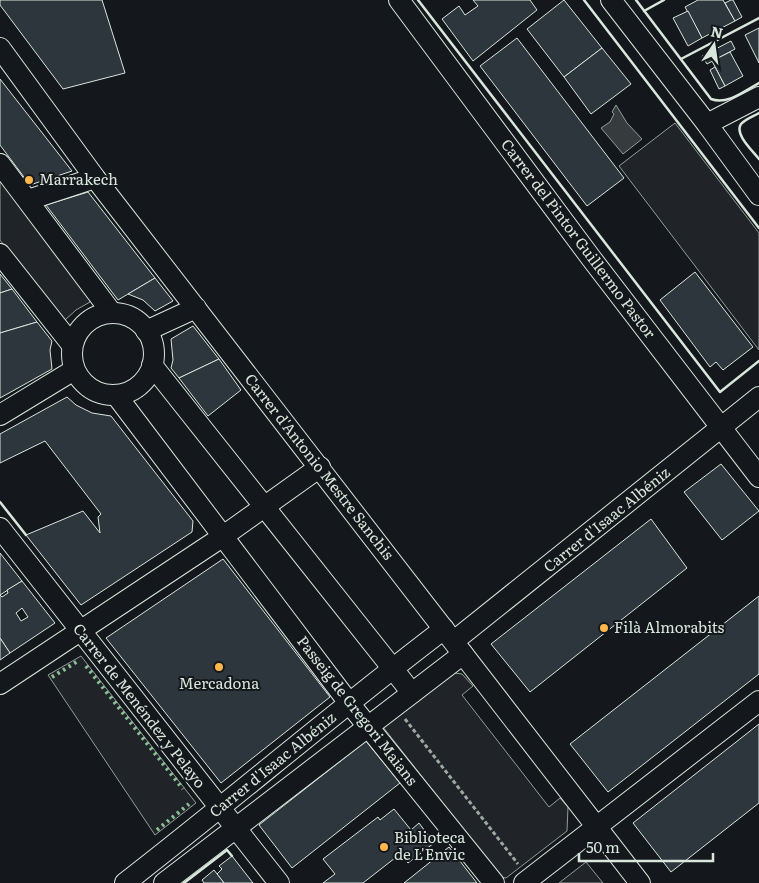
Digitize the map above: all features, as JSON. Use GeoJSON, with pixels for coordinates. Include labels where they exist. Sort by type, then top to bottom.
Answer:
{"type":"FeatureCollection","features":[{"type":"Feature","properties":{"kind":"street","name":"Carrer del Pintor Guillermo Pastor"},"geometry":{"type":"LineString","coordinates":[[399,0],[759,477]]}},
{"type":"Feature","properties":{"kind":"street"},"geometry":{"type":"LineString","coordinates":[[611,0],[707,124],[759,195]]}},
{"type":"Feature","properties":{"kind":"street","name":"Carrer d'Antonio Mestre Sanchis"},"geometry":{"type":"LineString","coordinates":[[0,48],[95,178],[640,883]]}},
{"type":"Feature","properties":{"kind":"street"},"geometry":{"type":"LineString","coordinates":[[707,124],[759,97]]}},
{"type":"Feature","properties":{"kind":"street"},"geometry":{"type":"LineString","coordinates":[[0,164],[112,313]]}},
{"type":"Feature","properties":{"kind":"street"},"geometry":{"type":"LineString","coordinates":[[28,200],[95,178]]}},
{"type":"Feature","properties":{"kind":"street"},"geometry":{"type":"LineString","coordinates":[[0,254],[72,345]]}},
{"type":"Feature","properties":{"kind":"street"},"geometry":{"type":"LineString","coordinates":[[146,330],[196,308]]}},
{"type":"Feature","properties":{"kind":"street"},"geometry":{"type":"LineString","coordinates":[[112,313],[125,315],[137,321],[146,330],[152,341],[154,353],[147,377],[139,386],[128,392],[116,395],[103,394],[91,389],[81,381],[74,370],[71,358],[72,345],[76,335],[87,322],[101,315],[112,313]]}},
{"type":"Feature","properties":{"kind":"street"},"geometry":{"type":"LineString","coordinates":[[152,365],[412,693]]}},
{"type":"Feature","properties":{"kind":"street"},"geometry":{"type":"LineString","coordinates":[[0,415],[74,370]]}},
{"type":"Feature","properties":{"kind":"street","name":"Passeig de Gregori Maians"},"geometry":{"type":"LineString","coordinates":[[116,395],[349,703],[494,883]]}},
{"type":"Feature","properties":{"kind":"street","name":"Carrer d'Isaac Albéniz"},"geometry":{"type":"LineString","coordinates":[[164,883],[412,693],[454,641],[759,397]]}},
{"type":"Feature","properties":{"kind":"street"},"geometry":{"type":"LineString","coordinates":[[0,684],[222,537],[320,467]]}},
{"type":"Feature","properties":{"kind":"street","name":"Carrer de Menéndez y Pelayo"},"geometry":{"type":"LineString","coordinates":[[0,528],[278,883]]}},
{"type":"Feature","properties":{"kind":"street","name":"Carrer d'Isaac Albéniz"},"geometry":{"type":"LineString","coordinates":[[125,883],[220,809],[392,668],[454,641]]}},
{"type":"Feature","properties":{"kind":"street"},"geometry":{"type":"LineString","coordinates":[[527,881],[759,701]]}},
{"type":"Feature","properties":{"kind":"path"},"geometry":{"type":"LineString","coordinates":[[395,705],[527,881]]}},
{"type":"Feature","properties":{"kind":"shaded area"},"geometry":{"type":"Polygon","coordinates":[[[616,105],[627,123],[642,139],[623,154],[601,128],[610,122],[616,105]]]}},
{"type":"Feature","properties":{"kind":"shaded area"},"geometry":{"type":"Polygon","coordinates":[[[675,123],[759,233],[759,350],[619,166],[675,123]]]}},
{"type":"Feature","properties":{"kind":"shaded area"},"geometry":{"type":"Polygon","coordinates":[[[0,181],[90,298],[90,302],[76,310],[65,320],[61,318],[0,240],[0,181]]]}},
{"type":"Feature","properties":{"kind":"shaded area"},"geometry":{"type":"Polygon","coordinates":[[[81,656],[196,803],[155,835],[48,675],[81,656]]]}},
{"type":"Feature","properties":{"kind":"shaded area"},"geometry":{"type":"Polygon","coordinates":[[[447,672],[462,674],[473,686],[462,695],[549,807],[560,798],[568,807],[567,831],[506,878],[501,877],[383,727],[447,672]]]}},
{"type":"Feature","properties":{"kind":"shaded area"},"geometry":{"type":"Polygon","coordinates":[[[586,862],[603,883],[559,883],[586,862]]]}},
{"type":"Feature","properties":{"kind":"building"},"geometry":{"type":"Polygon","coordinates":[[[0,0],[102,0],[125,73],[63,89],[0,5],[0,0]]]}},
{"type":"Feature","properties":{"kind":"building"},"geometry":{"type":"Polygon","coordinates":[[[473,0],[530,0],[537,10],[473,61],[442,19],[459,6],[465,15],[478,6],[473,0]]]}},
{"type":"Feature","properties":{"kind":"building"},"geometry":{"type":"Polygon","coordinates":[[[564,0],[602,48],[564,77],[527,29],[564,0]]]}},
{"type":"Feature","properties":{"kind":"building"},"geometry":{"type":"Polygon","coordinates":[[[698,0],[723,0],[735,21],[702,38],[685,7],[698,0]]]}},
{"type":"Feature","properties":{"kind":"building"},"geometry":{"type":"Polygon","coordinates":[[[733,0],[742,17],[735,21],[725,3],[733,0]]]}},
{"type":"Feature","properties":{"kind":"building"},"geometry":{"type":"Polygon","coordinates":[[[688,11],[702,38],[688,46],[673,18],[688,11]]]}},
{"type":"Feature","properties":{"kind":"building"},"geometry":{"type":"Polygon","coordinates":[[[759,28],[759,63],[745,35],[759,28]]]}},
{"type":"Feature","properties":{"kind":"building"},"geometry":{"type":"Polygon","coordinates":[[[517,38],[624,178],[587,206],[480,66],[517,38]]]}},
{"type":"Feature","properties":{"kind":"building"},"geometry":{"type":"Polygon","coordinates":[[[731,41],[735,49],[707,64],[702,56],[731,41]]]}},
{"type":"Feature","properties":{"kind":"building"},"geometry":{"type":"Polygon","coordinates":[[[602,48],[631,84],[591,114],[564,77],[602,48]]]}},
{"type":"Feature","properties":{"kind":"building"},"geometry":{"type":"Polygon","coordinates":[[[730,52],[743,76],[725,86],[712,61],[730,52]]]}},
{"type":"Feature","properties":{"kind":"building"},"geometry":{"type":"Polygon","coordinates":[[[715,67],[725,86],[719,89],[710,70],[715,67]]]}},
{"type":"Feature","properties":{"kind":"building"},"geometry":{"type":"Polygon","coordinates":[[[0,79],[72,171],[30,185],[0,145],[0,79]]]}},
{"type":"Feature","properties":{"kind":"building"},"geometry":{"type":"Polygon","coordinates":[[[88,192],[155,278],[118,300],[46,205],[88,192]]]}},
{"type":"Feature","properties":{"kind":"building"},"geometry":{"type":"Polygon","coordinates":[[[695,272],[753,347],[723,370],[716,362],[710,367],[660,300],[695,272]]]}},
{"type":"Feature","properties":{"kind":"building"},"geometry":{"type":"Polygon","coordinates":[[[0,274],[12,289],[0,293],[0,274]]]}},
{"type":"Feature","properties":{"kind":"building"},"geometry":{"type":"Polygon","coordinates":[[[155,278],[173,301],[155,311],[143,300],[128,294],[155,278]]]}},
{"type":"Feature","properties":{"kind":"building"},"geometry":{"type":"Polygon","coordinates":[[[12,289],[37,322],[0,333],[0,293],[12,289]]]}},
{"type":"Feature","properties":{"kind":"building"},"geometry":{"type":"Polygon","coordinates":[[[37,322],[52,341],[50,350],[52,369],[0,398],[0,333],[37,322]]]}},
{"type":"Feature","properties":{"kind":"building"},"geometry":{"type":"Polygon","coordinates":[[[193,326],[219,359],[179,378],[171,368],[173,360],[171,339],[193,326]]]}},
{"type":"Feature","properties":{"kind":"building"},"geometry":{"type":"Polygon","coordinates":[[[219,359],[241,390],[208,416],[179,378],[219,359]]]}},
{"type":"Feature","properties":{"kind":"building"},"geometry":{"type":"Polygon","coordinates":[[[67,397],[76,405],[92,413],[111,416],[193,521],[192,532],[81,605],[26,535],[83,511],[100,533],[98,517],[101,514],[45,441],[0,463],[0,434],[67,397]]]}},
{"type":"Feature","properties":{"kind":"building"},"geometry":{"type":"Polygon","coordinates":[[[721,464],[759,511],[722,540],[684,492],[721,464]]]}},
{"type":"Feature","properties":{"kind":"building"},"geometry":{"type":"Polygon","coordinates":[[[651,519],[687,568],[530,692],[491,644],[651,519]]]}},
{"type":"Feature","properties":{"kind":"building"},"geometry":{"type":"Polygon","coordinates":[[[0,553],[22,581],[0,595],[0,553]]]}},
{"type":"Feature","properties":{"kind":"building","name":"Mercadona"},"geometry":{"type":"Polygon","coordinates":[[[223,559],[330,697],[221,783],[106,638],[223,559]]]}},
{"type":"Feature","properties":{"kind":"building"},"geometry":{"type":"Polygon","coordinates":[[[22,581],[55,623],[10,653],[0,638],[0,595],[2,597],[8,593],[7,590],[22,581]],[[22,608],[16,613],[21,621],[28,617],[22,608]]]}},
{"type":"Feature","properties":{"kind":"building"},"geometry":{"type":"Polygon","coordinates":[[[759,596],[759,674],[608,792],[570,744],[759,596]]]}},
{"type":"Feature","properties":{"kind":"building"},"geometry":{"type":"Polygon","coordinates":[[[0,638],[10,653],[0,660],[0,638]]]}},
{"type":"Feature","properties":{"kind":"building"},"geometry":{"type":"Polygon","coordinates":[[[759,724],[759,803],[671,872],[633,823],[759,724]]]}},
{"type":"Feature","properties":{"kind":"building"},"geometry":{"type":"Polygon","coordinates":[[[366,741],[400,783],[292,868],[259,825],[366,741]]]}},
{"type":"Feature","properties":{"kind":"building","name":"Biblioteca de L'Envic"},"geometry":{"type":"Polygon","coordinates":[[[394,809],[411,830],[419,823],[434,843],[408,863],[399,851],[393,856],[395,858],[363,883],[323,883],[335,874],[323,859],[378,817],[380,820],[394,809]]]}},
{"type":"Feature","properties":{"kind":"building"},"geometry":{"type":"Polygon","coordinates":[[[449,847],[477,883],[404,883],[449,847]]]}},
{"type":"Feature","properties":{"kind":"building"},"geometry":{"type":"Polygon","coordinates":[[[232,856],[253,883],[224,883],[217,874],[222,869],[219,866],[232,856]]]}},
{"type":"Feature","properties":{"kind":"building"},"geometry":{"type":"Polygon","coordinates":[[[214,870],[224,883],[204,883],[202,880],[214,870]]]}},
{"type":"Feature","properties":{"kind":"hedge"},"geometry":{"type":"LineString","coordinates":[[52,677],[78,661]]}},
{"type":"Feature","properties":{"kind":"hedge"},"geometry":{"type":"LineString","coordinates":[[86,666],[183,789]]}},
{"type":"Feature","properties":{"kind":"hedge"},"geometry":{"type":"LineString","coordinates":[[157,830],[189,804]]}},
{"type":"Feature","properties":{"kind":"wall"},"geometry":{"type":"LineString","coordinates":[[418,0],[720,392],[759,361]]}},
{"type":"Feature","properties":{"kind":"wall"},"geometry":{"type":"LineString","coordinates":[[584,0],[759,228]]}},
{"type":"Feature","properties":{"kind":"wall"},"geometry":{"type":"LineString","coordinates":[[636,0],[711,99],[730,99],[759,83]]}},
{"type":"Feature","properties":{"kind":"wall"},"geometry":{"type":"LineString","coordinates":[[644,11],[664,0]]}},
{"type":"Feature","properties":{"kind":"wall"},"geometry":{"type":"LineString","coordinates":[[681,59],[759,18]]}},
{"type":"Feature","properties":{"kind":"wall"},"geometry":{"type":"LineString","coordinates":[[759,113],[741,124],[740,128],[742,137],[759,159]]}},
{"type":"Feature","properties":{"kind":"wall"},"geometry":{"type":"LineString","coordinates":[[0,502],[26,535]]}},
{"type":"Feature","properties":{"kind":"wall"},"geometry":{"type":"LineString","coordinates":[[184,883],[227,850],[232,856]]}},
{"type":"Feature","properties":{"kind":"place","name":"Marrakech"},"geometry":{"type":"Point","coordinates":[29,180]}},
{"type":"Feature","properties":{"kind":"place","name":"Filà Almorabits"},"geometry":{"type":"Point","coordinates":[604,628]}},
{"type":"Feature","properties":{"kind":"place","name":"Mercadona"},"geometry":{"type":"Point","coordinates":[219,667]}},
{"type":"Feature","properties":{"kind":"place","name":"Biblioteca de L'Envic"},"geometry":{"type":"Point","coordinates":[384,847]}}]}
